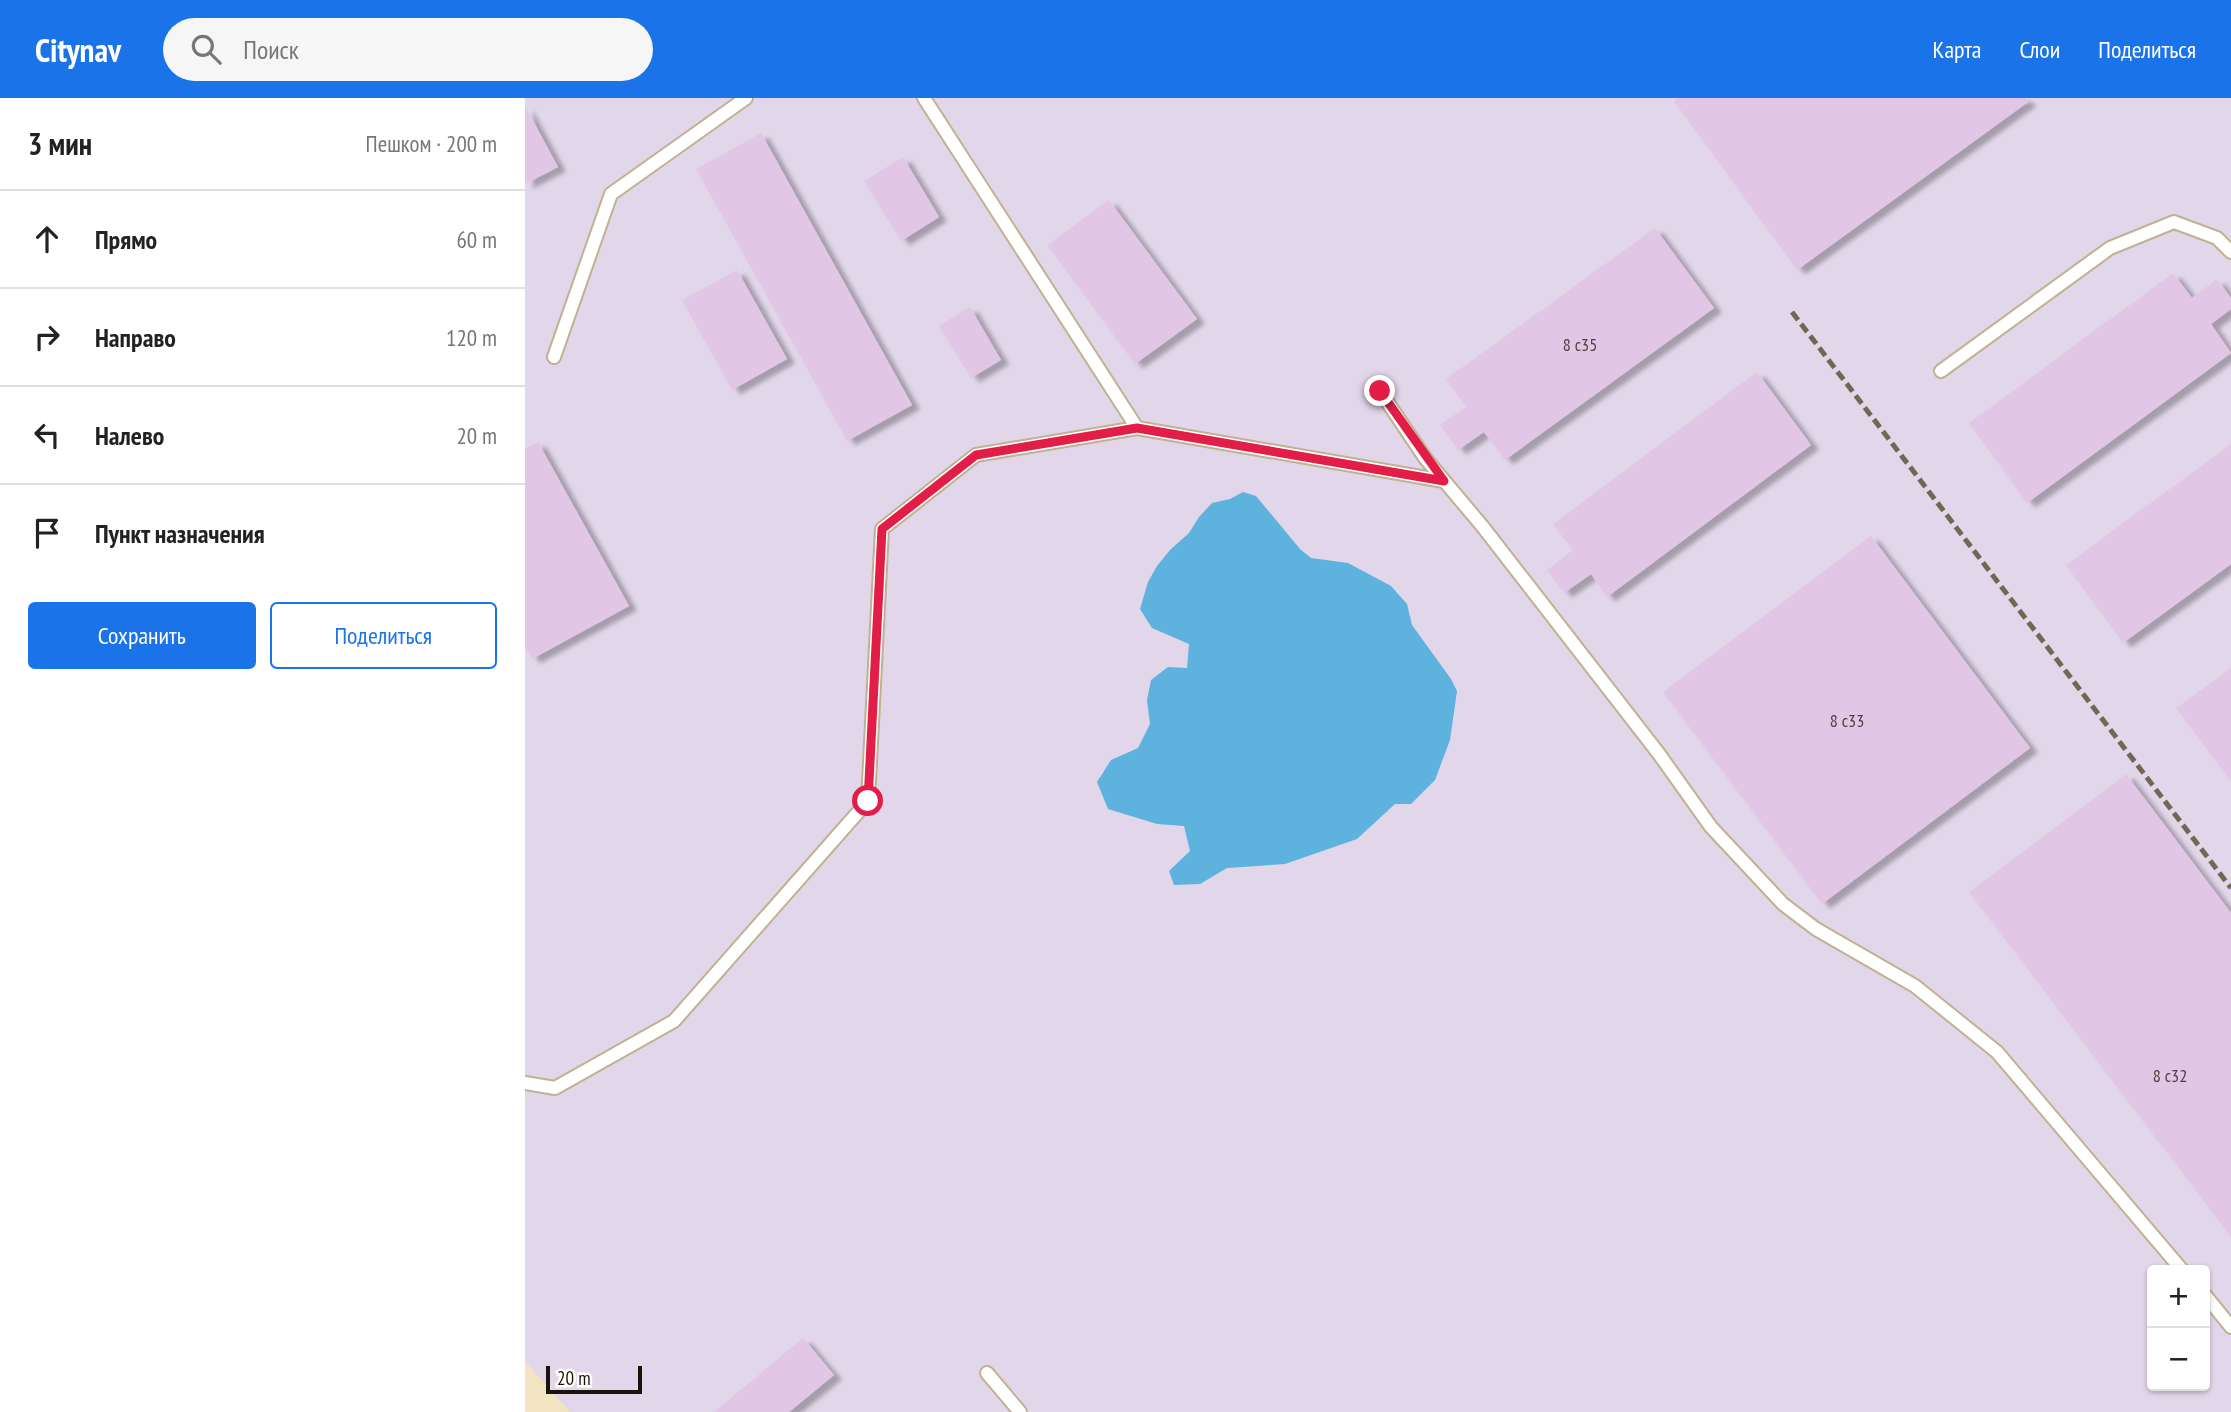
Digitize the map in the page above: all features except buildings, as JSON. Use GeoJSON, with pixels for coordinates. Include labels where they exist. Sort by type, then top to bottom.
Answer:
{"type":"FeatureCollection","features":[{"type":"Feature","properties":{"kind":"lane"},"geometry":{"type":"LineString","coordinates":[[554,357],[611,194],[746,98]]}},
{"type":"Feature","properties":{"kind":"lane"},"geometry":{"type":"LineString","coordinates":[[924,98],[1137,428]]}},
{"type":"Feature","properties":{"kind":"lane"},"geometry":{"type":"LineString","coordinates":[[1941,371],[2110,248],[2174,222],[2217,238],[2231,252]]}},
{"type":"Feature","properties":{"kind":"lane"},"geometry":{"type":"LineString","coordinates":[[1380,391],[1444,481],[1483,527],[1659,754],[1711,827],[1783,904],[1816,929],[1915,986],[1997,1052],[2178,1265]]}},
{"type":"Feature","properties":{"kind":"lane"},"geometry":{"type":"LineString","coordinates":[[525,1083],[555,1088],[674,1021],[868,801],[882,529],[976,455],[1137,428],[1444,481]]}},
{"type":"Feature","properties":{"kind":"lane"},"geometry":{"type":"LineString","coordinates":[[2210,1301],[2231,1327]]}},
{"type":"Feature","properties":{"kind":"lane"},"geometry":{"type":"LineString","coordinates":[[987,1373],[1020,1412]]}},
{"type":"Feature","properties":{"kind":"shaded area"},"geometry":{"type":"Polygon","coordinates":[[[525,98],[2231,98],[2231,1412],[570,1412],[525,1361],[525,98]]]}},
{"type":"Feature","properties":{"kind":"water"},"geometry":{"type":"Polygon","coordinates":[[[1243,492],[1256,496],[1300,549],[1311,558],[1348,563],[1391,586],[1407,604],[1412,625],[1457,691],[1450,740],[1435,780],[1411,804],[1395,804],[1357,839],[1285,864],[1227,868],[1200,884],[1174,885],[1169,871],[1190,851],[1184,826],[1157,824],[1108,809],[1097,782],[1111,760],[1138,748],[1150,724],[1147,700],[1151,680],[1168,667],[1187,668],[1189,644],[1152,628],[1140,609],[1148,582],[1157,566],[1189,533],[1212,503],[1230,499],[1243,492]]]}},
{"type":"Feature","properties":{"kind":"railway"},"geometry":{"type":"LineString","coordinates":[[1792,312],[2231,888]]}},
{"type":"Feature","properties":{"kind":"route"},"geometry":{"type":"LineString","coordinates":[[868,801],[882,529],[976,455],[1137,428],[1444,481],[1380,391]]}}]}
